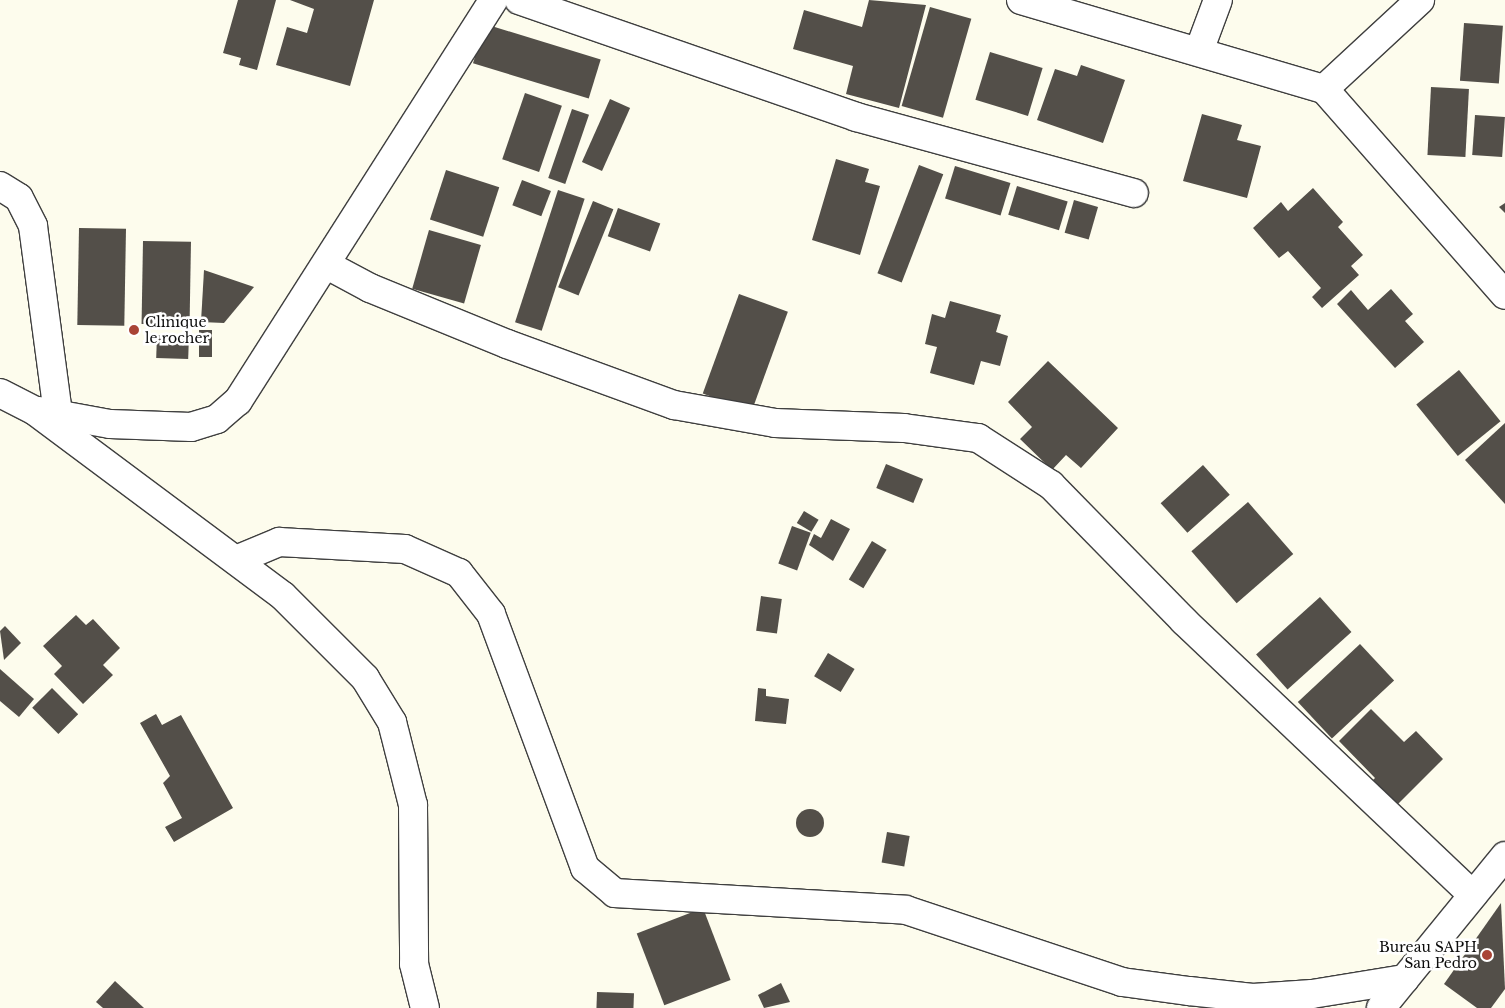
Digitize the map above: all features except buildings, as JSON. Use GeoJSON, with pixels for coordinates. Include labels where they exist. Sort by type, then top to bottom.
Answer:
{"type":"FeatureCollection","features":[{"type":"Feature","properties":{"kind":"street"},"geometry":{"type":"LineString","coordinates":[[0,393],[46,412],[152,427],[190,427],[217,419],[238,401],[327,264],[493,0]]}},
{"type":"Feature","properties":{"kind":"street"},"geometry":{"type":"LineString","coordinates":[[519,0],[856,118],[1134,193]]}},
{"type":"Feature","properties":{"kind":"street"},"geometry":{"type":"LineString","coordinates":[[1021,0],[1324,89],[1505,295]]}},
{"type":"Feature","properties":{"kind":"street"},"geometry":{"type":"LineString","coordinates":[[1199,52],[1218,0]]}},
{"type":"Feature","properties":{"kind":"street"},"geometry":{"type":"LineString","coordinates":[[1324,89],[1420,0]]}},
{"type":"Feature","properties":{"kind":"street"},"geometry":{"type":"LineString","coordinates":[[0,186],[19,198],[33,226],[46,412],[236,560],[339,647],[366,678],[392,722],[413,805],[414,964],[425,1008]]}},
{"type":"Feature","properties":{"kind":"street"},"geometry":{"type":"LineString","coordinates":[[327,264],[370,288],[507,344],[674,405],[775,423],[904,428],[978,438],[1052,485],[1184,621],[1473,895]]}},
{"type":"Feature","properties":{"kind":"street"},"geometry":{"type":"LineString","coordinates":[[236,560],[279,542],[405,549],[459,573],[491,614],[585,868],[615,893],[906,910],[1122,982],[1253,998],[1312,994],[1405,979]]}},
{"type":"Feature","properties":{"kind":"street"},"geometry":{"type":"LineString","coordinates":[[1381,1008],[1505,856]]}},
{"type":"Feature","properties":{"kind":"place","name":"Clinique le rocher"},"geometry":{"type":"Point","coordinates":[134,330]}},
{"type":"Feature","properties":{"kind":"place","name":"Bureau SAPH San Pedro"},"geometry":{"type":"Point","coordinates":[1487,955]}}]}
